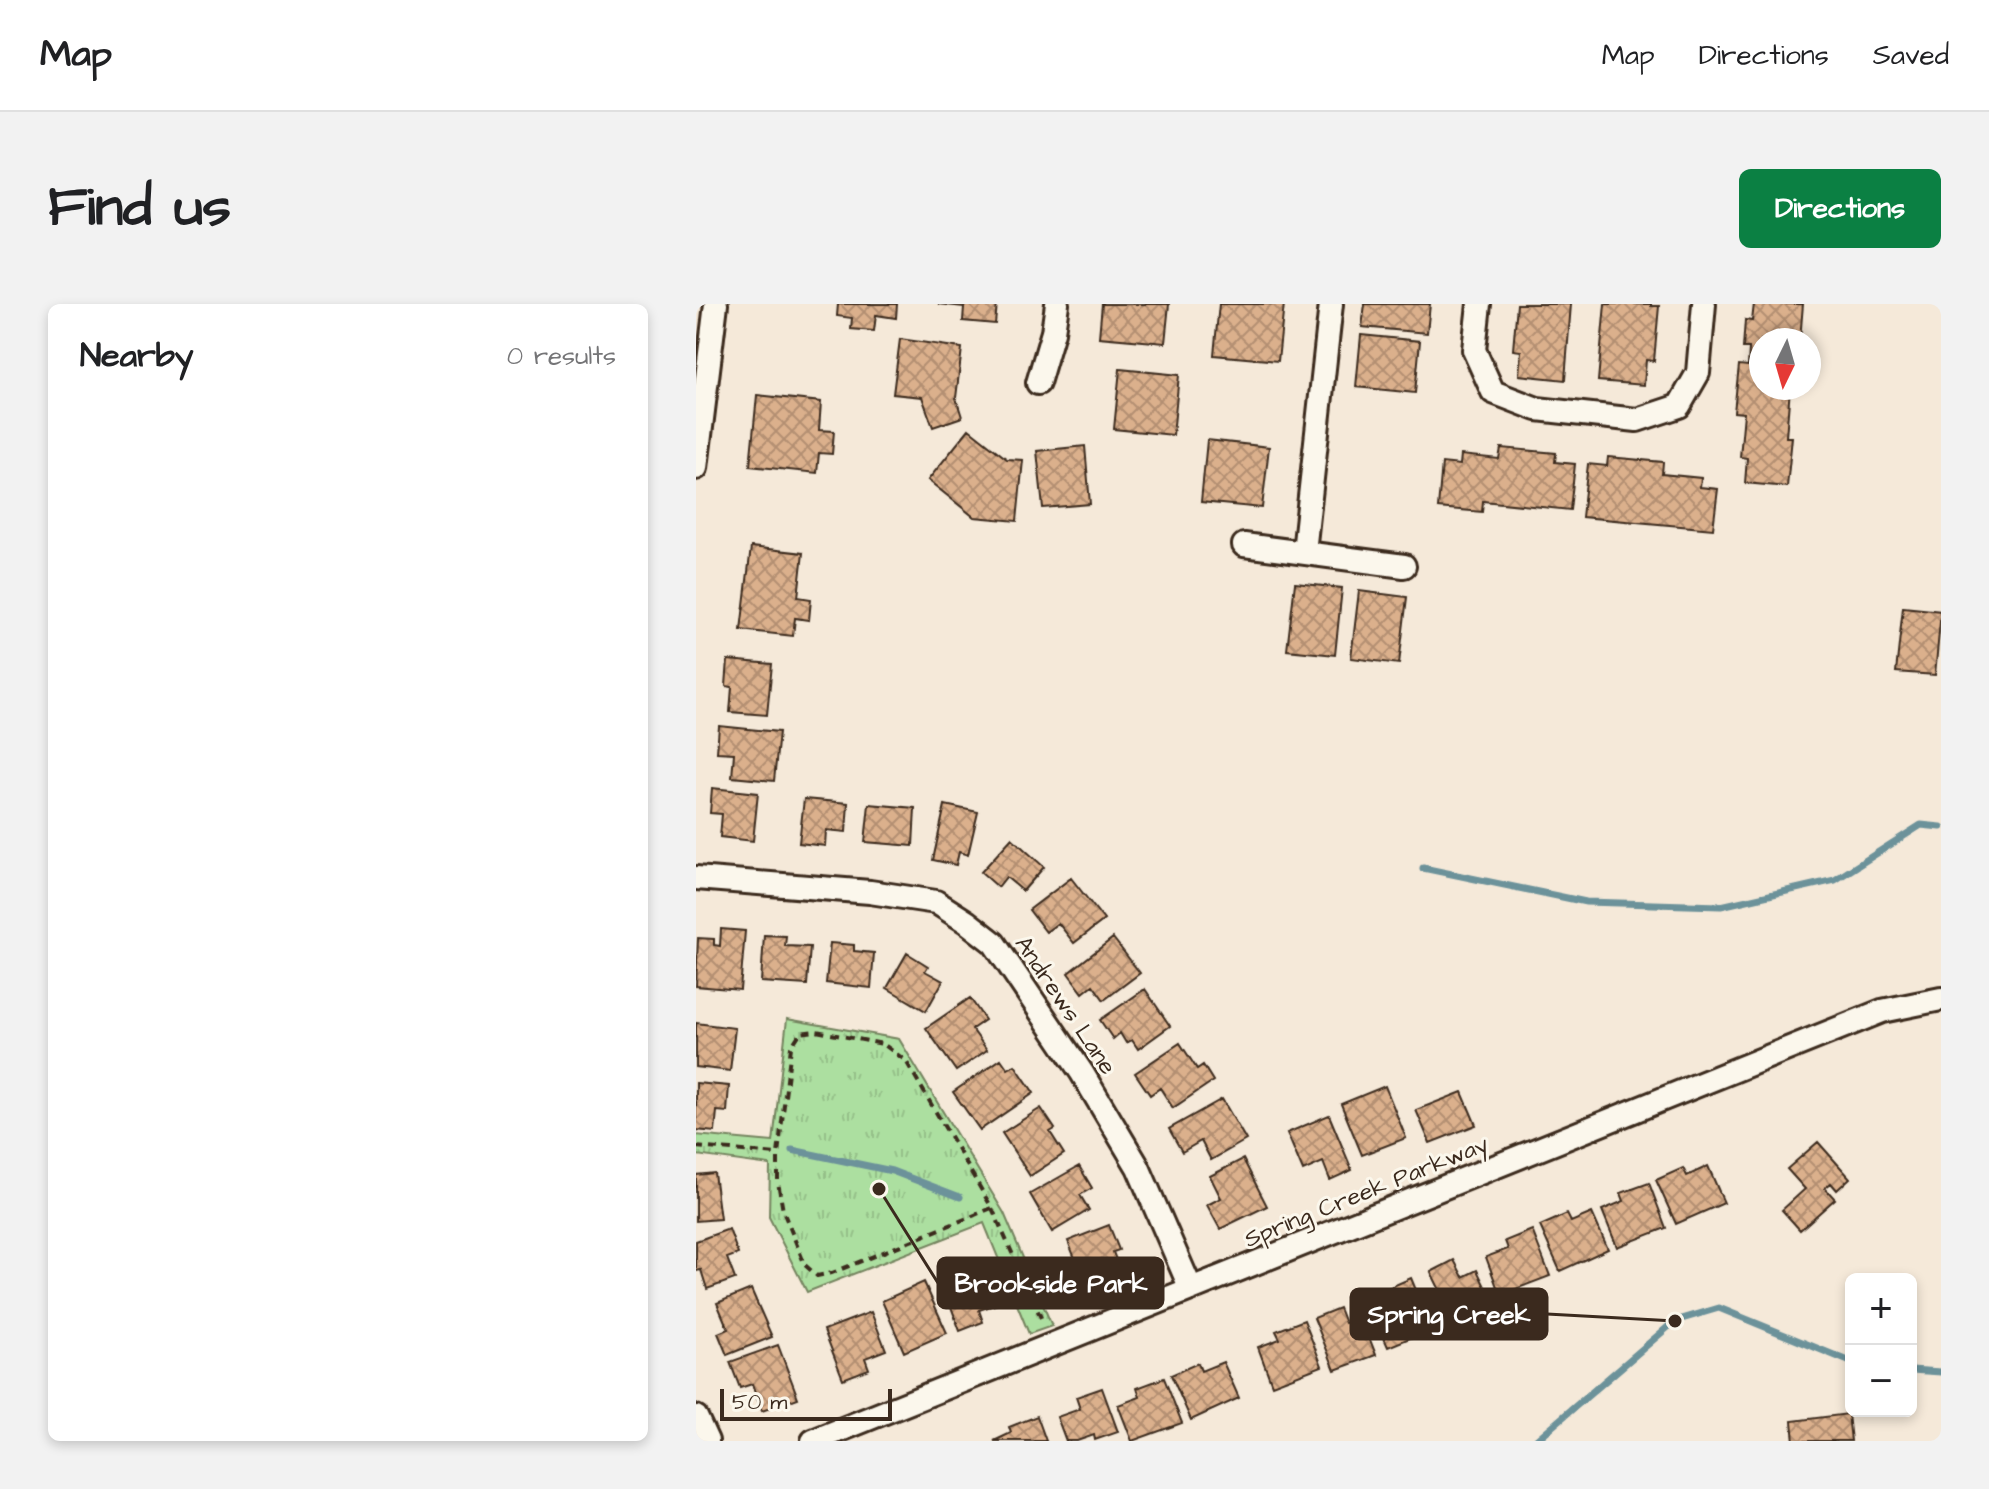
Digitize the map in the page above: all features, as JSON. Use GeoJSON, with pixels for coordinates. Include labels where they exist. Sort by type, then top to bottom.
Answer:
{"type":"FeatureCollection","features":[{"type":"Feature","properties":{"kind":"street"},"geometry":{"type":"LineString","coordinates":[[696,468],[716,304]]}},
{"type":"Feature","properties":{"kind":"street"},"geometry":{"type":"LineString","coordinates":[[1038,383],[1053,332],[1057,304]]}},
{"type":"Feature","properties":{"kind":"street"},"geometry":{"type":"LineString","coordinates":[[1304,552],[1331,304]]}},
{"type":"Feature","properties":{"kind":"street"},"geometry":{"type":"LineString","coordinates":[[1479,304],[1474,350],[1493,392],[1537,409],[1637,420],[1679,406],[1698,373],[1704,304]]}},
{"type":"Feature","properties":{"kind":"street"},"geometry":{"type":"LineString","coordinates":[[1244,545],[1404,566]]}},
{"type":"Feature","properties":{"kind":"street","name":"Andrews Lane"},"geometry":{"type":"LineString","coordinates":[[696,878],[870,892],[936,902],[994,943],[1082,1073],[1138,1167],[1191,1289]]}},
{"type":"Feature","properties":{"kind":"street","name":"Spring Creek Parkway"},"geometry":{"type":"LineString","coordinates":[[813,1441],[1882,1011],[1941,999]]}},
{"type":"Feature","properties":{"kind":"street"},"geometry":{"type":"LineString","coordinates":[[696,1417],[707,1441]]}},
{"type":"Feature","properties":{"kind":"path"},"geometry":{"type":"LineString","coordinates":[[992,1208],[832,1273],[817,1276],[805,1265],[783,1211],[778,1182],[778,1154],[791,1047],[800,1033],[816,1031],[883,1044],[906,1061],[992,1208],[1042,1320]]}},
{"type":"Feature","properties":{"kind":"path"},"geometry":{"type":"LineString","coordinates":[[696,1147],[778,1154]]}},
{"type":"Feature","properties":{"kind":"green space"},"geometry":{"type":"Polygon","coordinates":[[[787,1019],[899,1039],[1004,1213],[1052,1326],[1029,1334],[984,1223],[807,1292],[769,1217],[770,1165],[696,1155],[696,1135],[773,1142],[787,1019]]]}},
{"type":"Feature","properties":{"kind":"building"},"geometry":{"type":"Polygon","coordinates":[[[838,304],[897,304],[896,318],[876,315],[874,331],[851,329],[852,318],[837,316],[838,304]]]}},
{"type":"Feature","properties":{"kind":"building"},"geometry":{"type":"Polygon","coordinates":[[[938,304],[997,304],[995,324],[963,321],[964,307],[938,304]]]}},
{"type":"Feature","properties":{"kind":"building"},"geometry":{"type":"Polygon","coordinates":[[[1102,304],[1169,304],[1165,343],[1099,337],[1102,304]]]}},
{"type":"Feature","properties":{"kind":"building"},"geometry":{"type":"Polygon","coordinates":[[[1219,304],[1284,304],[1278,361],[1214,355],[1219,304]]]}},
{"type":"Feature","properties":{"kind":"building"},"geometry":{"type":"Polygon","coordinates":[[[1365,304],[1430,304],[1427,333],[1362,327],[1365,304]]]}},
{"type":"Feature","properties":{"kind":"building"},"geometry":{"type":"Polygon","coordinates":[[[1517,304],[1571,304],[1565,380],[1519,375],[1521,351],[1513,350],[1517,304]]]}},
{"type":"Feature","properties":{"kind":"building"},"geometry":{"type":"Polygon","coordinates":[[[1605,304],[1659,306],[1654,361],[1646,360],[1644,385],[1598,381],[1605,304]]]}},
{"type":"Feature","properties":{"kind":"building"},"geometry":{"type":"Polygon","coordinates":[[[1754,304],[1803,304],[1801,328],[1749,328],[1749,348],[1743,348],[1745,320],[1752,321],[1754,304]]]}},
{"type":"Feature","properties":{"kind":"building"},"geometry":{"type":"Polygon","coordinates":[[[1361,335],[1420,341],[1415,393],[1356,387],[1361,335]]]}},
{"type":"Feature","properties":{"kind":"building"},"geometry":{"type":"Polygon","coordinates":[[[900,339],[962,348],[956,398],[962,417],[933,427],[922,397],[893,394],[900,339]]]}},
{"type":"Feature","properties":{"kind":"building"},"geometry":{"type":"Polygon","coordinates":[[[1749,348],[1749,400],[1789,400],[1786,437],[1792,437],[1787,487],[1745,483],[1747,458],[1740,457],[1744,413],[1734,412],[1739,365],[1748,366],[1749,348]]]}},
{"type":"Feature","properties":{"kind":"building"},"geometry":{"type":"Polygon","coordinates":[[[1120,369],[1179,375],[1173,435],[1114,429],[1120,369]]]}},
{"type":"Feature","properties":{"kind":"building"},"geometry":{"type":"Polygon","coordinates":[[[757,395],[821,402],[819,430],[834,431],[832,454],[819,453],[817,473],[750,466],[757,395]]]}},
{"type":"Feature","properties":{"kind":"building"},"geometry":{"type":"Polygon","coordinates":[[[969,429],[1007,459],[1023,460],[1017,521],[974,517],[928,480],[969,429]]]}},
{"type":"Feature","properties":{"kind":"building"},"geometry":{"type":"Polygon","coordinates":[[[1207,440],[1269,447],[1262,508],[1201,502],[1207,440]]]}},
{"type":"Feature","properties":{"kind":"building"},"geometry":{"type":"Polygon","coordinates":[[[1085,446],[1090,504],[1043,508],[1037,451],[1085,446]]]}},
{"type":"Feature","properties":{"kind":"building"},"geometry":{"type":"Polygon","coordinates":[[[1501,448],[1556,453],[1555,462],[1575,464],[1570,510],[1483,501],[1482,512],[1438,508],[1442,463],[1460,465],[1461,455],[1499,459],[1501,448]]]}},
{"type":"Feature","properties":{"kind":"building"},"geometry":{"type":"Polygon","coordinates":[[[1608,457],[1663,462],[1662,474],[1701,478],[1700,487],[1718,489],[1713,529],[1582,517],[1588,464],[1607,466],[1608,457]]]}},
{"type":"Feature","properties":{"kind":"building"},"geometry":{"type":"Polygon","coordinates":[[[751,547],[803,553],[798,597],[811,599],[809,620],[795,618],[793,636],[741,630],[751,547]]]}},
{"type":"Feature","properties":{"kind":"building"},"geometry":{"type":"Polygon","coordinates":[[[1295,583],[1342,588],[1335,655],[1287,650],[1295,583]]]}},
{"type":"Feature","properties":{"kind":"building"},"geometry":{"type":"Polygon","coordinates":[[[1359,591],[1407,597],[1399,664],[1351,658],[1359,591]]]}},
{"type":"Feature","properties":{"kind":"building"},"geometry":{"type":"Polygon","coordinates":[[[1903,607],[1941,611],[1935,675],[1896,672],[1903,607]]]}},
{"type":"Feature","properties":{"kind":"building"},"geometry":{"type":"Polygon","coordinates":[[[728,660],[772,664],[767,715],[730,712],[732,687],[726,686],[728,660]]]}},
{"type":"Feature","properties":{"kind":"building"},"geometry":{"type":"Polygon","coordinates":[[[719,726],[779,732],[774,781],[732,777],[734,753],[717,752],[719,726]]]}},
{"type":"Feature","properties":{"kind":"building"},"geometry":{"type":"Polygon","coordinates":[[[712,788],[758,793],[753,841],[720,837],[722,814],[710,813],[712,788]]]}},
{"type":"Feature","properties":{"kind":"building"},"geometry":{"type":"Polygon","coordinates":[[[804,799],[848,803],[846,832],[826,830],[825,846],[799,843],[804,799]]]}},
{"type":"Feature","properties":{"kind":"building"},"geometry":{"type":"Polygon","coordinates":[[[869,804],[915,808],[913,846],[865,842],[869,804]]]}},
{"type":"Feature","properties":{"kind":"building"},"geometry":{"type":"Polygon","coordinates":[[[945,805],[978,812],[968,855],[959,852],[956,865],[933,860],[945,805]]]}},
{"type":"Feature","properties":{"kind":"building"},"geometry":{"type":"Polygon","coordinates":[[[1012,838],[1044,867],[1023,891],[1006,877],[998,887],[981,872],[1012,838]]]}},
{"type":"Feature","properties":{"kind":"building"},"geometry":{"type":"Polygon","coordinates":[[[1071,878],[1104,920],[1074,943],[1058,923],[1046,932],[1029,910],[1071,878]]]}},
{"type":"Feature","properties":{"kind":"building"},"geometry":{"type":"Polygon","coordinates":[[[721,929],[745,931],[740,990],[696,986],[698,938],[714,939],[714,945],[720,946],[721,929]]]}},
{"type":"Feature","properties":{"kind":"building"},"geometry":{"type":"Polygon","coordinates":[[[764,935],[786,936],[785,946],[810,947],[807,985],[761,982],[764,935]]]}},
{"type":"Feature","properties":{"kind":"building"},"geometry":{"type":"Polygon","coordinates":[[[1113,938],[1140,973],[1104,1000],[1093,985],[1083,993],[1068,973],[1113,938]]]}},
{"type":"Feature","properties":{"kind":"building"},"geometry":{"type":"Polygon","coordinates":[[[830,943],[854,945],[854,951],[874,953],[871,988],[826,983],[830,943]]]}},
{"type":"Feature","properties":{"kind":"building"},"geometry":{"type":"Polygon","coordinates":[[[907,953],[928,966],[925,971],[943,981],[926,1011],[887,988],[907,953]]]}},
{"type":"Feature","properties":{"kind":"building"},"geometry":{"type":"Polygon","coordinates":[[[1145,989],[1170,1026],[1138,1049],[1132,1040],[1126,1043],[1120,1033],[1113,1039],[1100,1020],[1145,989]]]}},
{"type":"Feature","properties":{"kind":"building"},"geometry":{"type":"Polygon","coordinates":[[[970,998],[985,1020],[972,1029],[987,1050],[956,1071],[926,1028],[970,998]]]}},
{"type":"Feature","properties":{"kind":"building"},"geometry":{"type":"Polygon","coordinates":[[[696,1023],[735,1028],[730,1071],[696,1067],[696,1023]]]}},
{"type":"Feature","properties":{"kind":"building"},"geometry":{"type":"Polygon","coordinates":[[[1180,1043],[1197,1069],[1203,1065],[1213,1081],[1173,1108],[1160,1088],[1150,1095],[1135,1073],[1180,1043]]]}},
{"type":"Feature","properties":{"kind":"building"},"geometry":{"type":"Polygon","coordinates":[[[1001,1059],[1008,1069],[1015,1065],[1034,1093],[980,1130],[953,1092],[1001,1059]]]}},
{"type":"Feature","properties":{"kind":"building"},"geometry":{"type":"Polygon","coordinates":[[[696,1083],[729,1086],[727,1112],[717,1111],[715,1132],[696,1130],[696,1083]]]}},
{"type":"Feature","properties":{"kind":"building"},"geometry":{"type":"Polygon","coordinates":[[[1385,1086],[1406,1138],[1362,1155],[1341,1104],[1385,1086]]]}},
{"type":"Feature","properties":{"kind":"building"},"geometry":{"type":"Polygon","coordinates":[[[1462,1092],[1476,1125],[1430,1143],[1416,1110],[1462,1092]]]}},
{"type":"Feature","properties":{"kind":"building"},"geometry":{"type":"Polygon","coordinates":[[[1222,1099],[1246,1140],[1211,1160],[1201,1141],[1182,1152],[1169,1129],[1222,1099]]]}},
{"type":"Feature","properties":{"kind":"building"},"geometry":{"type":"Polygon","coordinates":[[[1041,1108],[1055,1129],[1050,1132],[1064,1154],[1030,1176],[1002,1133],[1041,1108]]]}},
{"type":"Feature","properties":{"kind":"building"},"geometry":{"type":"Polygon","coordinates":[[[1329,1115],[1352,1170],[1330,1180],[1323,1162],[1303,1171],[1287,1133],[1329,1115]]]}},
{"type":"Feature","properties":{"kind":"building"},"geometry":{"type":"Polygon","coordinates":[[[1818,1142],[1850,1178],[1837,1190],[1831,1183],[1825,1188],[1835,1199],[1800,1230],[1782,1210],[1805,1189],[1787,1169],[1818,1142]]]}},
{"type":"Feature","properties":{"kind":"building"},"geometry":{"type":"Polygon","coordinates":[[[1243,1159],[1267,1206],[1220,1229],[1207,1205],[1221,1198],[1210,1176],[1243,1159]]]}},
{"type":"Feature","properties":{"kind":"building"},"geometry":{"type":"Polygon","coordinates":[[[1079,1166],[1092,1188],[1080,1195],[1089,1210],[1052,1232],[1030,1194],[1079,1166]]]}},
{"type":"Feature","properties":{"kind":"building"},"geometry":{"type":"Polygon","coordinates":[[[1708,1166],[1724,1203],[1676,1224],[1656,1180],[1683,1168],[1687,1176],[1708,1166]]]}},
{"type":"Feature","properties":{"kind":"building"},"geometry":{"type":"Polygon","coordinates":[[[714,1173],[720,1219],[696,1221],[696,1175],[714,1173]]]}},
{"type":"Feature","properties":{"kind":"building"},"geometry":{"type":"Polygon","coordinates":[[[1649,1183],[1666,1228],[1617,1247],[1602,1210],[1624,1201],[1621,1193],[1649,1183]]]}},
{"type":"Feature","properties":{"kind":"building"},"geometry":{"type":"Polygon","coordinates":[[[1592,1213],[1608,1249],[1560,1271],[1540,1226],[1567,1214],[1571,1222],[1592,1213]]]}},
{"type":"Feature","properties":{"kind":"building"},"geometry":{"type":"Polygon","coordinates":[[[1109,1225],[1119,1250],[1113,1252],[1119,1268],[1110,1271],[1113,1276],[1086,1286],[1068,1241],[1109,1225]]]}},
{"type":"Feature","properties":{"kind":"building"},"geometry":{"type":"Polygon","coordinates":[[[729,1229],[738,1254],[727,1258],[735,1279],[707,1289],[701,1270],[696,1271],[696,1241],[729,1229]]]}},
{"type":"Feature","properties":{"kind":"building"},"geometry":{"type":"Polygon","coordinates":[[[1532,1230],[1550,1276],[1500,1295],[1486,1257],[1508,1249],[1505,1241],[1532,1230]]]}},
{"type":"Feature","properties":{"kind":"building"},"geometry":{"type":"Polygon","coordinates":[[[1454,1260],[1463,1277],[1477,1270],[1495,1307],[1457,1325],[1431,1272],[1454,1260]]]}},
{"type":"Feature","properties":{"kind":"building"},"geometry":{"type":"Polygon","coordinates":[[[987,1266],[1000,1303],[979,1310],[983,1322],[960,1331],[942,1282],[987,1266]]]}},
{"type":"Feature","properties":{"kind":"building"},"geometry":{"type":"Polygon","coordinates":[[[1411,1278],[1432,1329],[1388,1347],[1369,1304],[1389,1296],[1386,1289],[1411,1278]]]}},
{"type":"Feature","properties":{"kind":"building"},"geometry":{"type":"Polygon","coordinates":[[[924,1282],[947,1333],[904,1352],[882,1301],[924,1282]]]}},
{"type":"Feature","properties":{"kind":"building"},"geometry":{"type":"Polygon","coordinates":[[[751,1289],[772,1337],[727,1355],[718,1333],[728,1329],[717,1303],[751,1289]]]}},
{"type":"Feature","properties":{"kind":"building"},"geometry":{"type":"Polygon","coordinates":[[[1339,1308],[1345,1323],[1361,1317],[1376,1355],[1335,1370],[1314,1318],[1339,1308]]]}},
{"type":"Feature","properties":{"kind":"building"},"geometry":{"type":"Polygon","coordinates":[[[871,1312],[886,1350],[865,1358],[869,1369],[843,1379],[824,1330],[871,1312]]]}},
{"type":"Feature","properties":{"kind":"building"},"geometry":{"type":"Polygon","coordinates":[[[1304,1320],[1322,1366],[1272,1385],[1258,1347],[1280,1339],[1276,1331],[1304,1320]]]}},
{"type":"Feature","properties":{"kind":"building"},"geometry":{"type":"Polygon","coordinates":[[[778,1345],[798,1398],[762,1411],[752,1384],[740,1388],[730,1362],[778,1345]]]}},
{"type":"Feature","properties":{"kind":"building"},"geometry":{"type":"Polygon","coordinates":[[[1223,1362],[1239,1398],[1191,1420],[1171,1375],[1198,1363],[1201,1371],[1223,1362]]]}},
{"type":"Feature","properties":{"kind":"building"},"geometry":{"type":"Polygon","coordinates":[[[1164,1378],[1182,1423],[1132,1441],[1118,1405],[1140,1397],[1137,1388],[1164,1378]]]}},
{"type":"Feature","properties":{"kind":"building"},"geometry":{"type":"Polygon","coordinates":[[[1102,1388],[1118,1432],[1095,1440],[1094,1435],[1066,1441],[1057,1417],[1080,1409],[1076,1397],[1102,1388]]]}},
{"type":"Feature","properties":{"kind":"building"},"geometry":{"type":"Polygon","coordinates":[[[1845,1414],[1848,1417],[1851,1441],[1794,1441],[1792,1421],[1845,1414]]]}},
{"type":"Feature","properties":{"kind":"building"},"geometry":{"type":"Polygon","coordinates":[[[1037,1416],[1046,1441],[994,1441],[1011,1433],[1009,1427],[1037,1416]]]}},
{"type":"Feature","properties":{"kind":"waterway"},"geometry":{"type":"LineString","coordinates":[[1423,868],[1586,902],[1721,906],[1835,880],[1921,825],[1941,827]]}},
{"type":"Feature","properties":{"kind":"waterway"},"geometry":{"type":"LineString","coordinates":[[792,1150],[892,1171],[960,1197]]}},
{"type":"Feature","properties":{"kind":"waterway"},"geometry":{"type":"LineString","coordinates":[[1535,1441],[1675,1321],[1719,1308],[1845,1360]]}},
{"type":"Feature","properties":{"kind":"waterway"},"geometry":{"type":"LineString","coordinates":[[1917,1370],[1941,1372]]}},
{"type":"Feature","properties":{"kind":"place","name":"Brookside Park"},"geometry":{"type":"Point","coordinates":[879,1189]}},
{"type":"Feature","properties":{"kind":"place","name":"Spring Creek"},"geometry":{"type":"Point","coordinates":[1675,1321]}}]}
